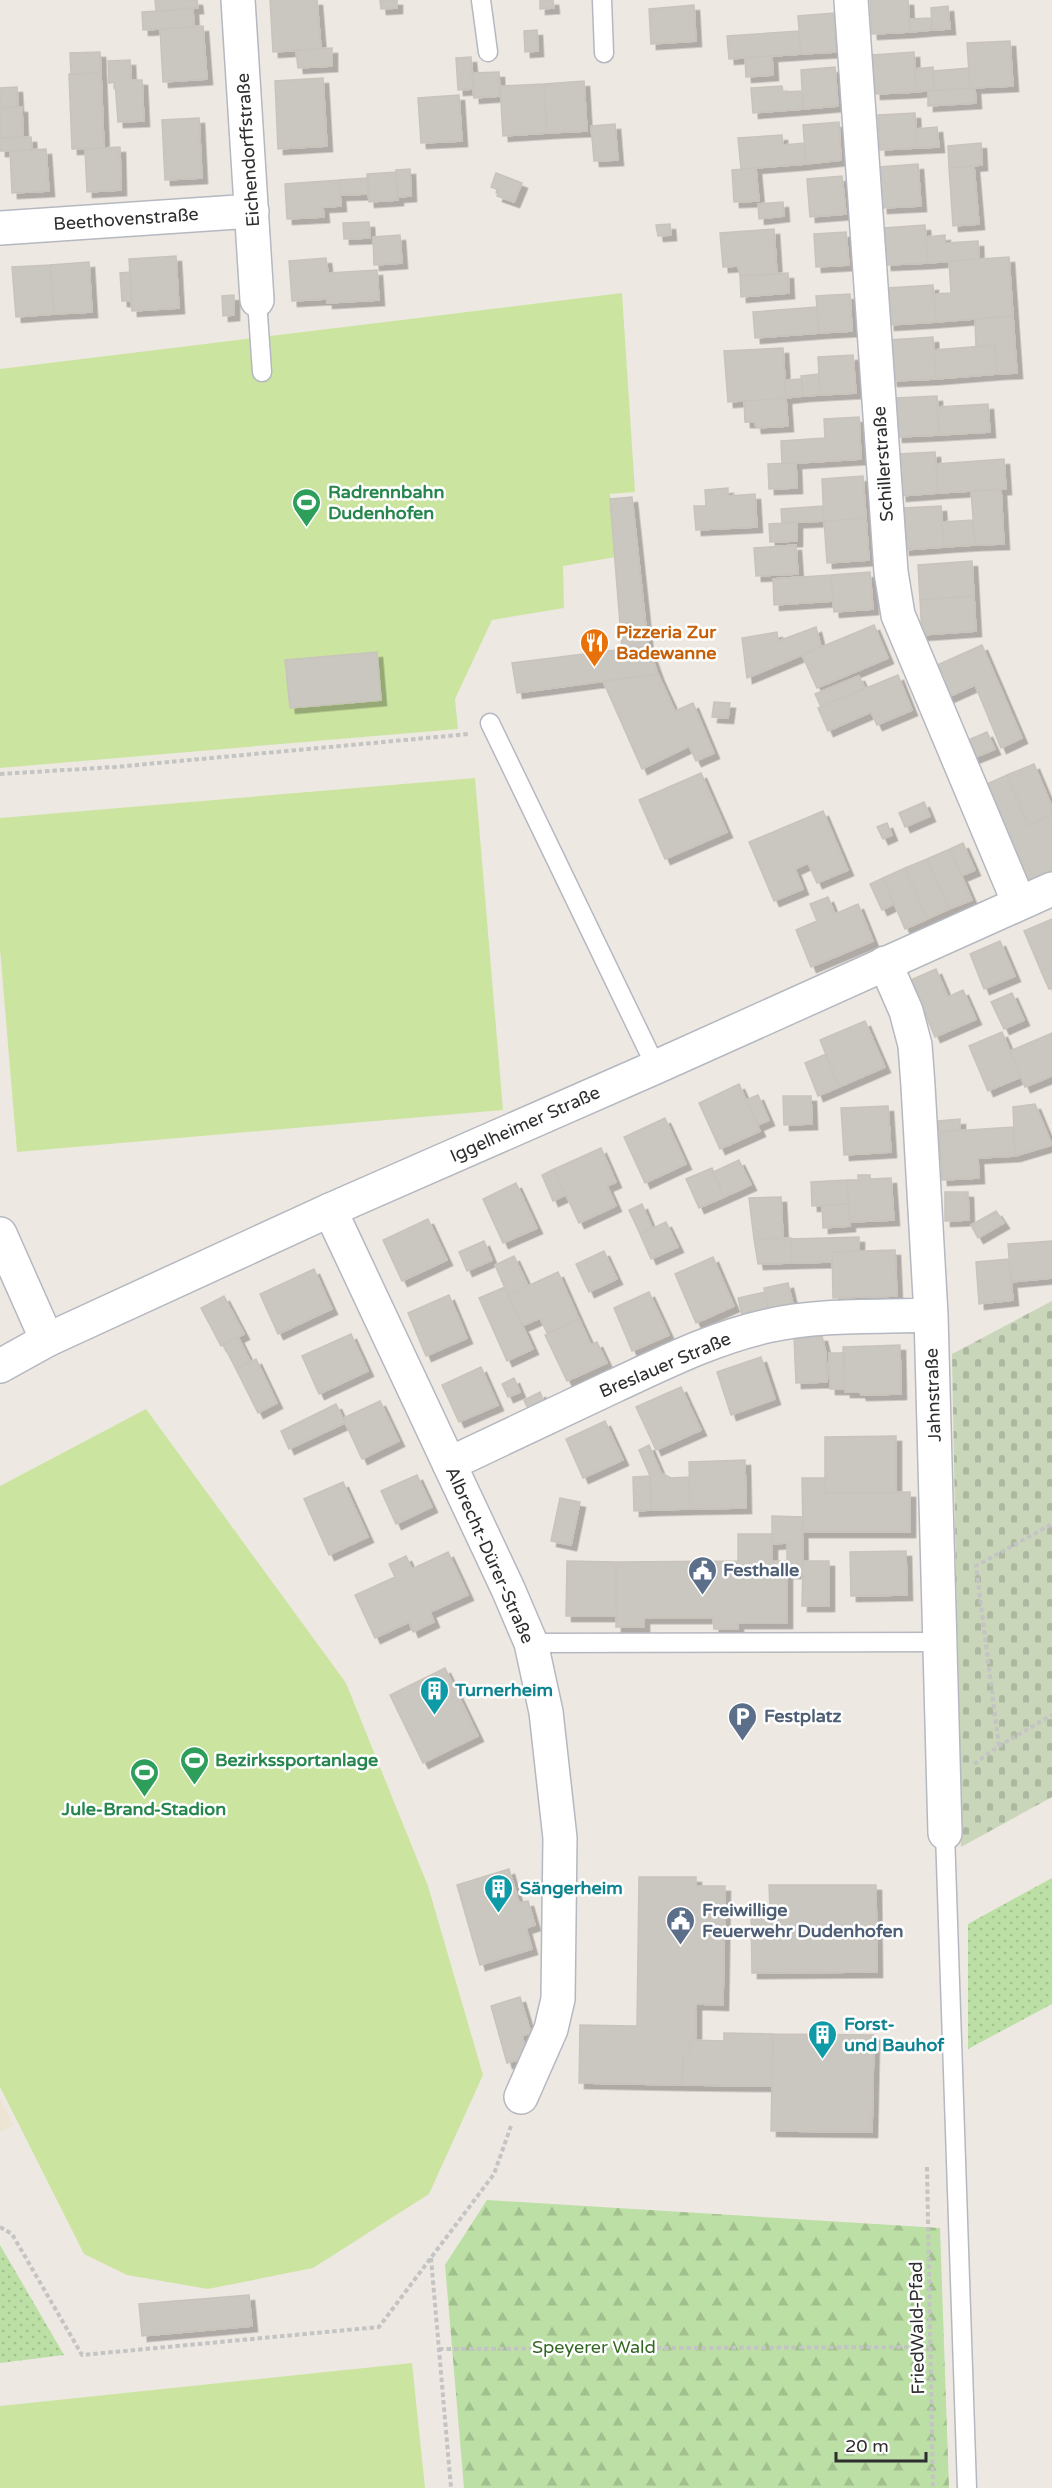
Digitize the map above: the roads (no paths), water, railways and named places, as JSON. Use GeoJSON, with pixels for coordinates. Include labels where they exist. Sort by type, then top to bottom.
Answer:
{"type":"FeatureCollection","features":[{"type":"Feature","properties":{"kind":"street","name":"Eichendorffstraße"},"geometry":{"type":"LineString","coordinates":[[238,0],[257,300]]}},
{"type":"Feature","properties":{"kind":"street","name":"Schillerstraße"},"geometry":{"type":"LineString","coordinates":[[851,0],[891,572],[898,615],[1019,903]]}},
{"type":"Feature","properties":{"kind":"street","name":"Beethovenstraße"},"geometry":{"type":"LineString","coordinates":[[0,228],[252,211]]}},
{"type":"Feature","properties":{"kind":"street","name":"Iggelheimer Straße"},"geometry":{"type":"LineString","coordinates":[[0,1366],[47,1340],[330,1210],[1052,889]]}},
{"type":"Feature","properties":{"kind":"street","name":"Jahnstraße"},"geometry":{"type":"LineString","coordinates":[[885,963],[906,1011],[915,1045],[931,1315],[945,1833]]}},
{"type":"Feature","properties":{"kind":"street","name":"Albrecht-Dürer-Straße"},"geometry":{"type":"LineString","coordinates":[[330,1210],[508,1589],[531,1643],[546,1712],[560,1838],[558,1999],[551,2029],[521,2097]]}},
{"type":"Feature","properties":{"kind":"street"},"geometry":{"type":"LineString","coordinates":[[0,1234],[47,1340]]}},
{"type":"Feature","properties":{"kind":"street","name":"Breslauer Straße"},"geometry":{"type":"LineString","coordinates":[[449,1464],[671,1360],[711,1342],[740,1333],[808,1320],[931,1315]]}},
{"type":"Feature","properties":{"kind":"lane"},"geometry":{"type":"LineString","coordinates":[[481,0],[488,52]]}},
{"type":"Feature","properties":{"kind":"lane"},"geometry":{"type":"LineString","coordinates":[[602,0],[604,53]]}},
{"type":"Feature","properties":{"kind":"lane"},"geometry":{"type":"LineString","coordinates":[[257,300],[262,372]]}},
{"type":"Feature","properties":{"kind":"lane"},"geometry":{"type":"LineString","coordinates":[[490,723],[656,1067]]}},
{"type":"Feature","properties":{"kind":"lane"},"geometry":{"type":"LineString","coordinates":[[531,1643],[941,1642]]}},
{"type":"Feature","properties":{"kind":"lane"},"geometry":{"type":"LineString","coordinates":[[945,1833],[967,2488]]}},
{"type":"Feature","properties":{"kind":"place","name":"Radrennbahn Dudenhofen"},"geometry":{"type":"Point","coordinates":[307,528]}},
{"type":"Feature","properties":{"kind":"place","name":"Pizzeria Zur Badewanne"},"geometry":{"type":"Point","coordinates":[595,668]}},
{"type":"Feature","properties":{"kind":"place","name":"Festhalle"},"geometry":{"type":"Point","coordinates":[702,1596]}},
{"type":"Feature","properties":{"kind":"place","name":"Turnerheim"},"geometry":{"type":"Point","coordinates":[434,1716]}},
{"type":"Feature","properties":{"kind":"place","name":"Festplatz"},"geometry":{"type":"Point","coordinates":[743,1742]}},
{"type":"Feature","properties":{"kind":"place","name":"Bezirkssportanlage"},"geometry":{"type":"Point","coordinates":[194,1786]}},
{"type":"Feature","properties":{"kind":"place","name":"Jule-Brand-Stadion"},"geometry":{"type":"Point","coordinates":[144,1798]}},
{"type":"Feature","properties":{"kind":"place","name":"Sängerheim"},"geometry":{"type":"Point","coordinates":[499,1914]}},
{"type":"Feature","properties":{"kind":"place","name":"Freiwillige Feuerwehr Dudenhofen"},"geometry":{"type":"Point","coordinates":[681,1946]}},
{"type":"Feature","properties":{"kind":"place","name":"Forst- und Bauhof"},"geometry":{"type":"Point","coordinates":[823,2060]}},
{"type":"Feature","properties":{"kind":"park label","name":"Speyerer Wald"},"geometry":{"type":"Point","coordinates":[594,2347]}}]}
